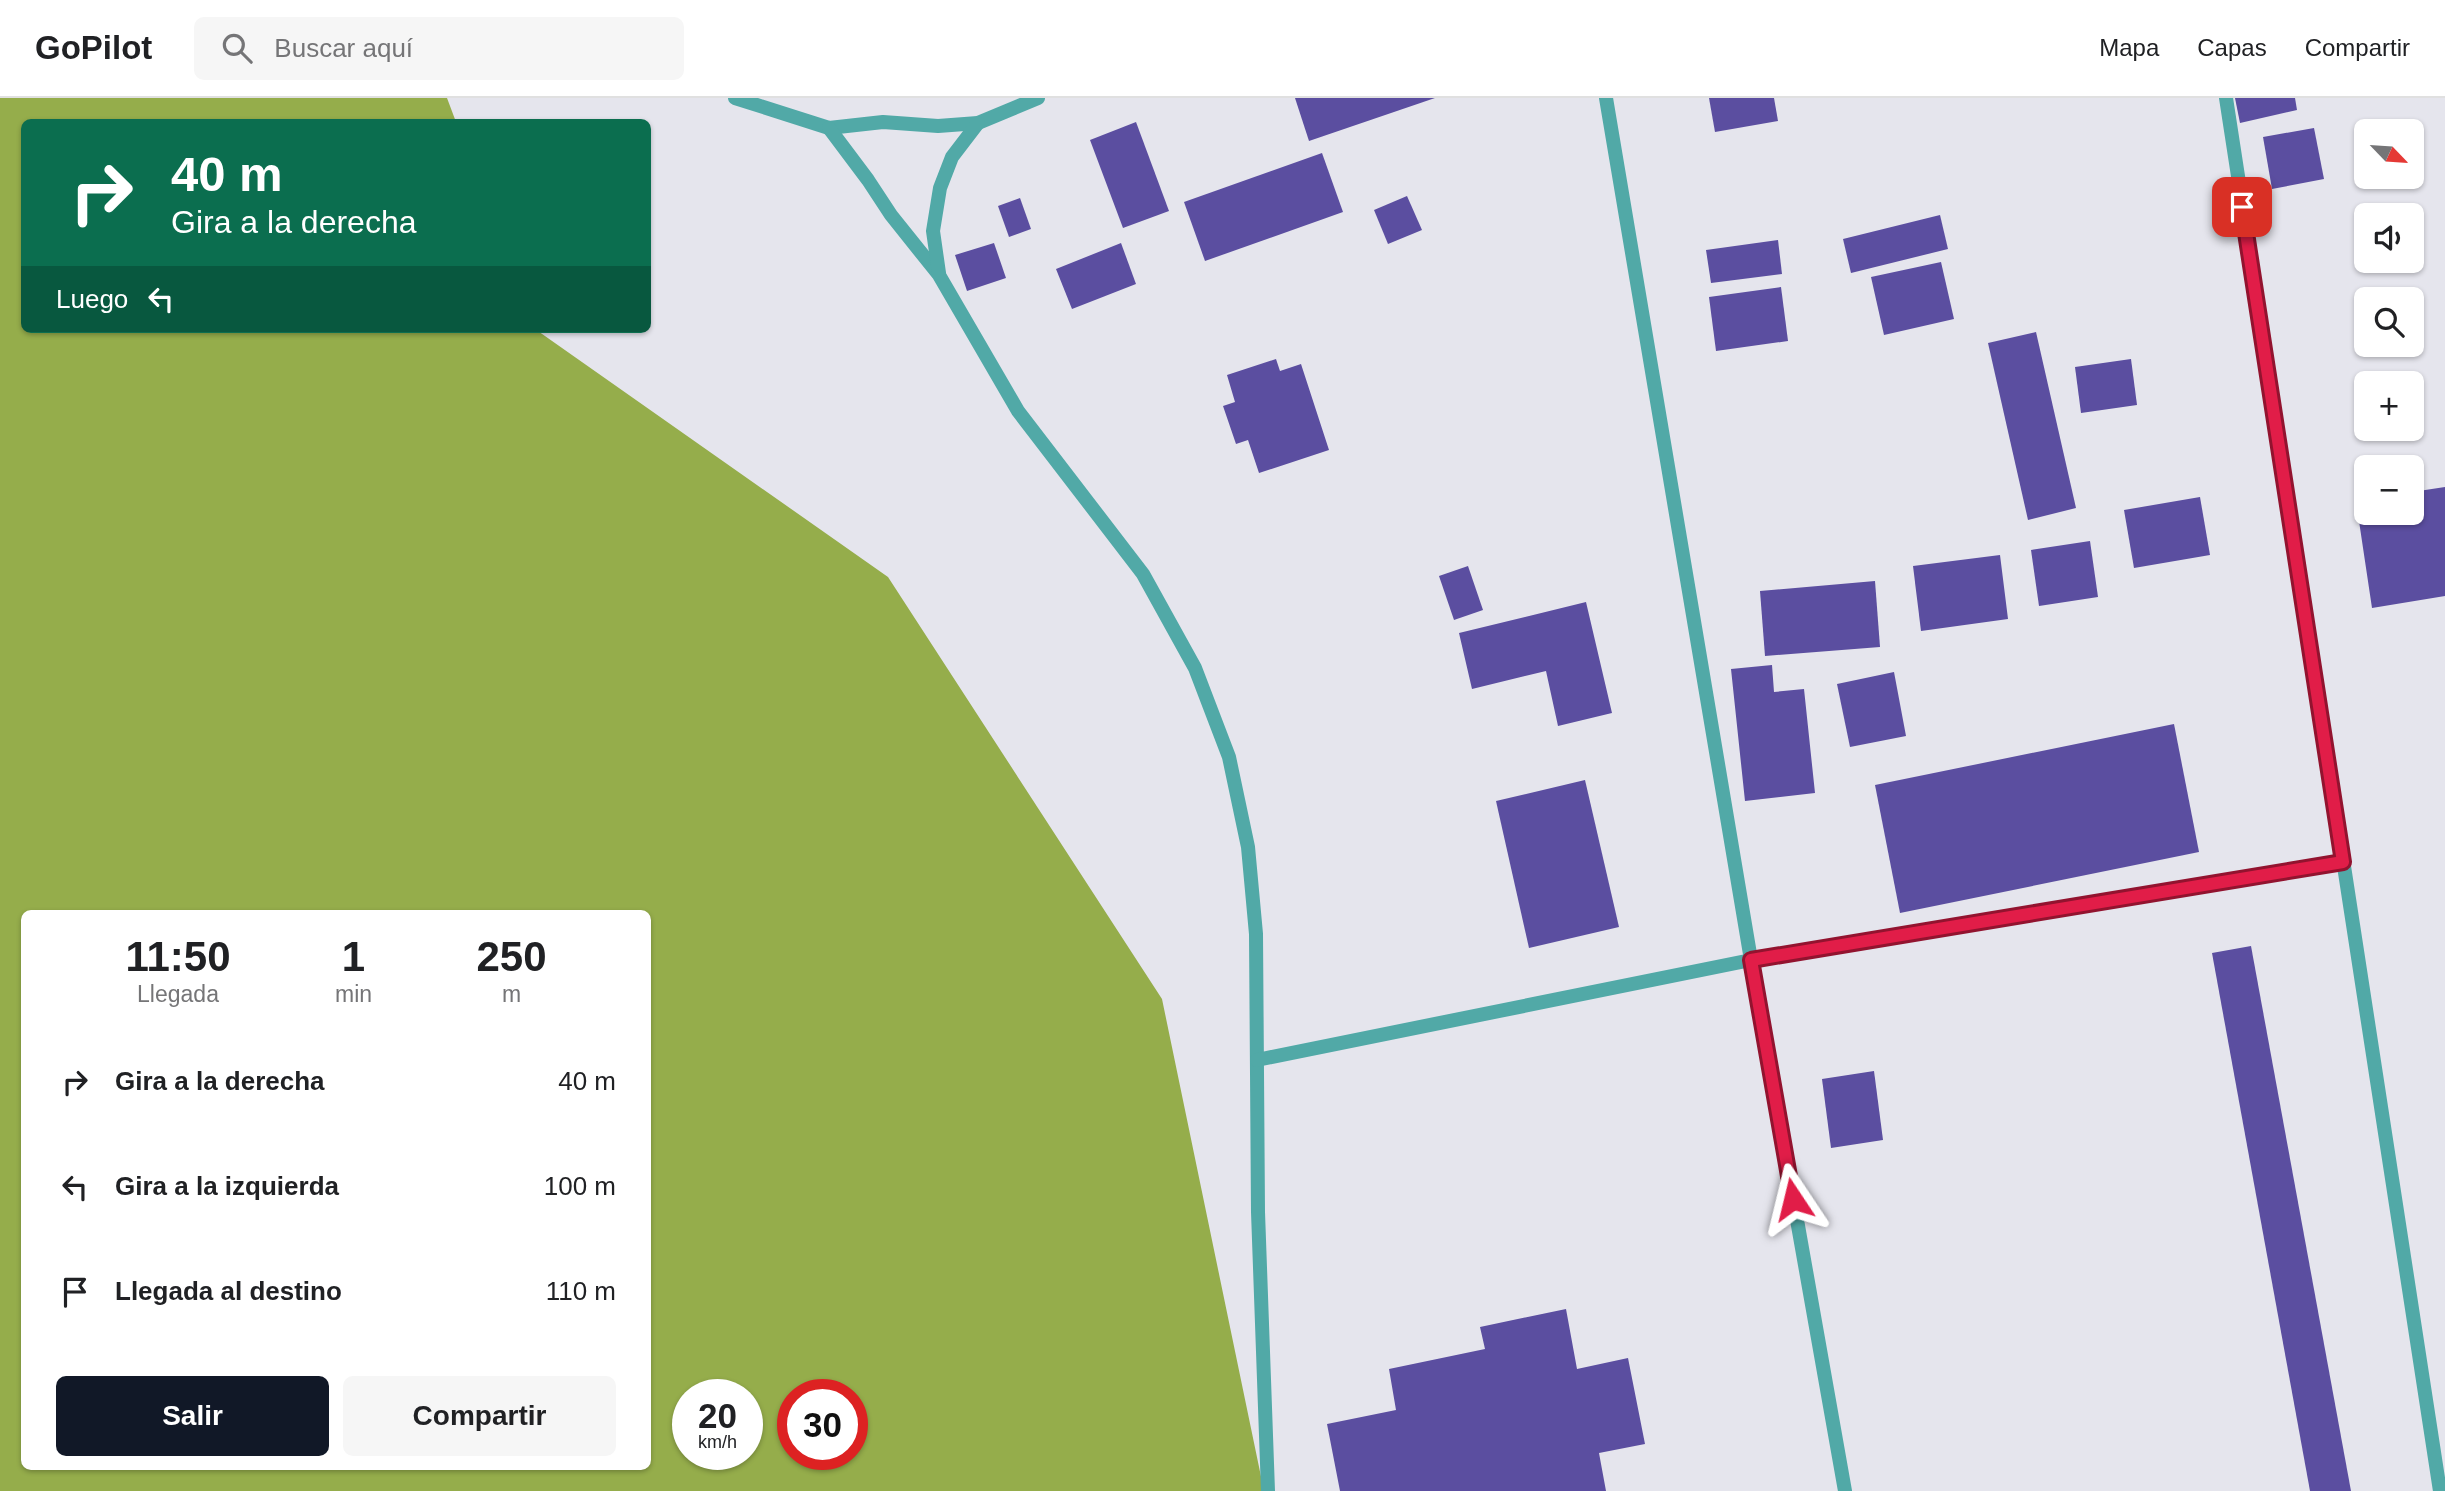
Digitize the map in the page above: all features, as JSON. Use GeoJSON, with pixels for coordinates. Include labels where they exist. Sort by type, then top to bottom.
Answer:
{"type":"FeatureCollection","features":[{"type":"Feature","properties":{"kind":"street"},"geometry":{"type":"LineString","coordinates":[[735,98],[829,128],[883,122],[938,126],[978,123],[1038,98]]}},
{"type":"Feature","properties":{"kind":"street"},"geometry":{"type":"LineString","coordinates":[[1606,98],[1751,960],[1845,1491]]}},
{"type":"Feature","properties":{"kind":"street"},"geometry":{"type":"LineString","coordinates":[[2225,98],[2440,1491]]}},
{"type":"Feature","properties":{"kind":"street"},"geometry":{"type":"LineString","coordinates":[[939,275],[933,231],[940,188],[952,157],[978,123]]}},
{"type":"Feature","properties":{"kind":"street"},"geometry":{"type":"LineString","coordinates":[[829,128],[891,215],[939,275],[1018,411],[1143,574],[1195,668],[1229,757],[1248,847],[1256,934],[1258,1212],[1268,1491]]}},
{"type":"Feature","properties":{"kind":"street"},"geometry":{"type":"LineString","coordinates":[[1257,1060],[1751,960],[2343,862]]}},
{"type":"Feature","properties":{"kind":"green space"},"geometry":{"type":"Polygon","coordinates":[[[0,98],[447,98],[455,119],[21,119],[21,333],[541,333],[888,577],[1162,999],[1264,1491],[0,1491],[0,98]]]}},
{"type":"Feature","properties":{"kind":"building"},"geometry":{"type":"Polygon","coordinates":[[[1295,98],[1435,98],[1309,141],[1295,98]]]}},
{"type":"Feature","properties":{"kind":"building"},"geometry":{"type":"Polygon","coordinates":[[[1709,98],[1774,98],[1778,121],[1715,132],[1709,98]]]}},
{"type":"Feature","properties":{"kind":"building"},"geometry":{"type":"Polygon","coordinates":[[[2235,98],[2295,98],[2297,110],[2240,123],[2235,98]]]}},
{"type":"Feature","properties":{"kind":"building"},"geometry":{"type":"Polygon","coordinates":[[[1136,122],[1169,211],[1123,228],[1090,140],[1136,122]]]}},
{"type":"Feature","properties":{"kind":"building"},"geometry":{"type":"Polygon","coordinates":[[[2314,128],[2324,179],[2272,189],[2263,137],[2314,128]]]}},
{"type":"Feature","properties":{"kind":"building"},"geometry":{"type":"Polygon","coordinates":[[[1322,153],[1343,212],[1205,261],[1184,202],[1322,153]]]}},
{"type":"Feature","properties":{"kind":"building"},"geometry":{"type":"Polygon","coordinates":[[[1407,196],[1422,230],[1388,244],[1374,210],[1407,196]]]}},
{"type":"Feature","properties":{"kind":"building"},"geometry":{"type":"Polygon","coordinates":[[[1020,198],[1031,229],[1009,237],[998,206],[1020,198]]]}},
{"type":"Feature","properties":{"kind":"building"},"geometry":{"type":"Polygon","coordinates":[[[1940,215],[1948,249],[1851,273],[1843,239],[1940,215]]]}},
{"type":"Feature","properties":{"kind":"building"},"geometry":{"type":"Polygon","coordinates":[[[1778,240],[1782,274],[1711,283],[1706,250],[1778,240]]]}},
{"type":"Feature","properties":{"kind":"building"},"geometry":{"type":"Polygon","coordinates":[[[994,243],[1006,278],[967,291],[955,255],[994,243]]]}},
{"type":"Feature","properties":{"kind":"building"},"geometry":{"type":"Polygon","coordinates":[[[1121,243],[1136,284],[1072,309],[1056,269],[1121,243]]]}},
{"type":"Feature","properties":{"kind":"building"},"geometry":{"type":"Polygon","coordinates":[[[1941,262],[1954,319],[1884,335],[1871,277],[1941,262]]]}},
{"type":"Feature","properties":{"kind":"building"},"geometry":{"type":"Polygon","coordinates":[[[1781,287],[1788,341],[1716,351],[1709,297],[1781,287]]]}},
{"type":"Feature","properties":{"kind":"building"},"geometry":{"type":"Polygon","coordinates":[[[2036,332],[2076,508],[2028,520],[1988,343],[2036,332]]]}},
{"type":"Feature","properties":{"kind":"building"},"geometry":{"type":"Polygon","coordinates":[[[1276,359],[1280,371],[1301,364],[1329,450],[1259,473],[1248,440],[1236,444],[1223,406],[1235,402],[1227,375],[1276,359]]]}},
{"type":"Feature","properties":{"kind":"building"},"geometry":{"type":"Polygon","coordinates":[[[2131,359],[2137,405],[2081,413],[2075,367],[2131,359]]]}},
{"type":"Feature","properties":{"kind":"building"},"geometry":{"type":"Polygon","coordinates":[[[2445,487],[2445,596],[2372,608],[2360,525],[2424,525],[2424,490],[2445,487]]]}},
{"type":"Feature","properties":{"kind":"building"},"geometry":{"type":"Polygon","coordinates":[[[2200,497],[2210,555],[2134,568],[2124,510],[2200,497]]]}},
{"type":"Feature","properties":{"kind":"building"},"geometry":{"type":"Polygon","coordinates":[[[2090,541],[2098,597],[2039,606],[2031,550],[2090,541]]]}},
{"type":"Feature","properties":{"kind":"building"},"geometry":{"type":"Polygon","coordinates":[[[2000,555],[2008,619],[1921,631],[1913,566],[2000,555]]]}},
{"type":"Feature","properties":{"kind":"building"},"geometry":{"type":"Polygon","coordinates":[[[1468,566],[1483,610],[1454,620],[1439,576],[1468,566]]]}},
{"type":"Feature","properties":{"kind":"building"},"geometry":{"type":"Polygon","coordinates":[[[1875,581],[1880,647],[1765,656],[1760,591],[1875,581]]]}},
{"type":"Feature","properties":{"kind":"building"},"geometry":{"type":"Polygon","coordinates":[[[1586,602],[1612,713],[1558,726],[1546,671],[1472,689],[1459,633],[1586,602]]]}},
{"type":"Feature","properties":{"kind":"building"},"geometry":{"type":"Polygon","coordinates":[[[1772,665],[1774,692],[1804,689],[1815,793],[1745,801],[1731,669],[1772,665]]]}},
{"type":"Feature","properties":{"kind":"building"},"geometry":{"type":"Polygon","coordinates":[[[1894,672],[1906,736],[1850,747],[1837,684],[1894,672]]]}},
{"type":"Feature","properties":{"kind":"building"},"geometry":{"type":"Polygon","coordinates":[[[2174,724],[2199,852],[1900,913],[1875,785],[2174,724]]]}},
{"type":"Feature","properties":{"kind":"building"},"geometry":{"type":"Polygon","coordinates":[[[1585,780],[1619,927],[1529,948],[1496,801],[1585,780]]]}},
{"type":"Feature","properties":{"kind":"building"},"geometry":{"type":"Polygon","coordinates":[[[2251,946],[2351,1491],[2310,1491],[2212,953],[2251,946]]]}},
{"type":"Feature","properties":{"kind":"building"},"geometry":{"type":"Polygon","coordinates":[[[1874,1071],[1883,1140],[1831,1148],[1822,1079],[1874,1071]]]}},
{"type":"Feature","properties":{"kind":"building"},"geometry":{"type":"Polygon","coordinates":[[[1566,1309],[1577,1369],[1628,1358],[1645,1444],[1599,1453],[1606,1491],[1340,1491],[1327,1424],[1396,1410],[1389,1369],[1485,1349],[1480,1327],[1566,1309]]]}},
{"type":"Feature","properties":{"kind":"route"},"geometry":{"type":"LineString","coordinates":[[1793,1199],[1751,960],[2343,862],[2242,207]]}}]}
